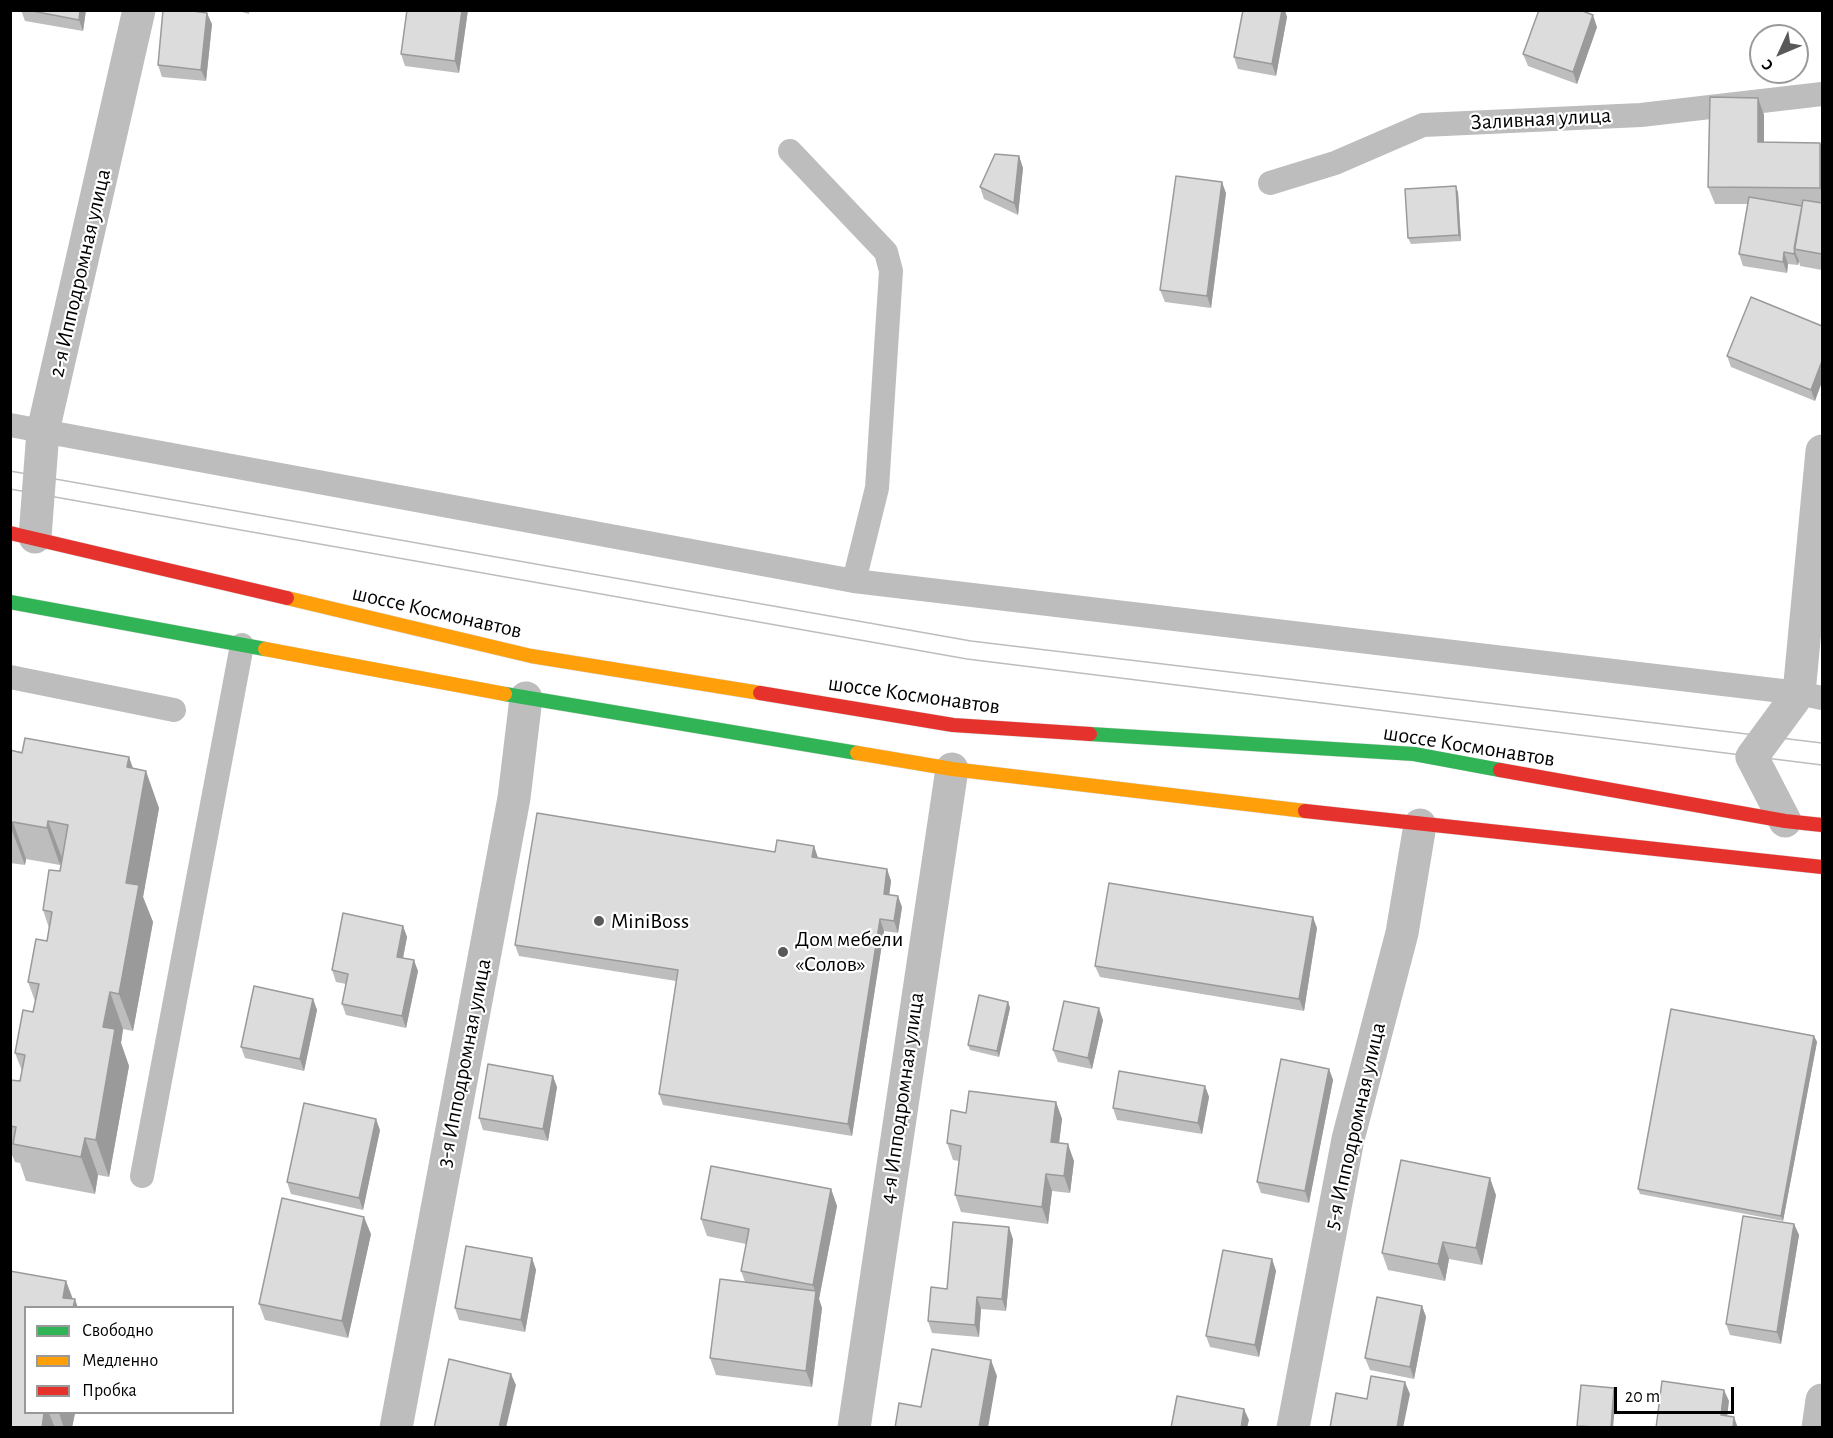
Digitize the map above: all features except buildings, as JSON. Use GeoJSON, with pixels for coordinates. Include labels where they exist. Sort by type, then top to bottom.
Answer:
{"type":"FeatureCollection","features":[{"type":"Feature","properties":{"kind":"main road","name":"шоссе Космонавтов"},"geometry":{"type":"LineString","coordinates":[[23,535],[531,656],[953,725],[1414,754],[1785,821],[1822,825]]}},
{"type":"Feature","properties":{"kind":"main road"},"geometry":{"type":"LineString","coordinates":[[10,602],[526,698],[952,769],[1420,825],[1822,867]]}},
{"type":"Feature","properties":{"kind":"street","name":"2-я Ипподромная улица"},"geometry":{"type":"LineString","coordinates":[[23,535],[44,431],[139,10]]}},
{"type":"Feature","properties":{"kind":"street"},"geometry":{"type":"LineString","coordinates":[[1785,821],[1752,758],[1811,695],[1822,452]]}},
{"type":"Feature","properties":{"kind":"street","name":"3-я Ипподромная улица"},"geometry":{"type":"LineString","coordinates":[[396,1428],[514,798],[526,698]]}},
{"type":"Feature","properties":{"kind":"street","name":"4-я Ипподромная улица"},"geometry":{"type":"LineString","coordinates":[[854,1428],[952,769]]}},
{"type":"Feature","properties":{"kind":"street","name":"5-я Ипподромная улица"},"geometry":{"type":"LineString","coordinates":[[1293,1428],[1348,1139],[1402,933],[1420,825]]}},
{"type":"Feature","properties":{"kind":"street"},"geometry":{"type":"LineString","coordinates":[[1818,1428],[1822,1400]]}},
{"type":"Feature","properties":{"kind":"lane","name":"Заливная улица"},"geometry":{"type":"LineString","coordinates":[[1270,183],[1335,163],[1422,125],[1641,115],[1822,94]]}},
{"type":"Feature","properties":{"kind":"lane"},"geometry":{"type":"LineString","coordinates":[[790,151],[886,252],[891,271],[877,488],[854,581]]}},
{"type":"Feature","properties":{"kind":"lane"},"geometry":{"type":"LineString","coordinates":[[10,425],[854,581],[1811,695]]}},
{"type":"Feature","properties":{"kind":"lane"},"geometry":{"type":"LineString","coordinates":[[142,1176],[242,645]]}},
{"type":"Feature","properties":{"kind":"lane"},"geometry":{"type":"LineString","coordinates":[[10,677],[174,710]]}},
{"type":"Feature","properties":{"kind":"tram line"},"geometry":{"type":"LineString","coordinates":[[10,471],[971,641],[1822,743]]}},
{"type":"Feature","properties":{"kind":"tram line"},"geometry":{"type":"LineString","coordinates":[[10,489],[967,659],[1822,765]]}},
{"type":"Feature","properties":{"kind":"traffic: fast"},"geometry":{"type":"LineString","coordinates":[[10,602],[265,649]]}},
{"type":"Feature","properties":{"kind":"traffic: fast"},"geometry":{"type":"LineString","coordinates":[[505,694],[857,753]]}},
{"type":"Feature","properties":{"kind":"traffic: fast"},"geometry":{"type":"LineString","coordinates":[[1090,734],[1414,754],[1500,770]]}},
{"type":"Feature","properties":{"kind":"traffic: slow"},"geometry":{"type":"LineString","coordinates":[[287,598],[531,656],[760,693]]}},
{"type":"Feature","properties":{"kind":"traffic: slow"},"geometry":{"type":"LineString","coordinates":[[265,649],[505,694]]}},
{"type":"Feature","properties":{"kind":"traffic: slow"},"geometry":{"type":"LineString","coordinates":[[857,753],[952,769],[1305,811]]}},
{"type":"Feature","properties":{"kind":"traffic: jam"},"geometry":{"type":"LineString","coordinates":[[10,533],[287,598]]}},
{"type":"Feature","properties":{"kind":"traffic: jam"},"geometry":{"type":"LineString","coordinates":[[760,693],[953,725],[1090,734]]}},
{"type":"Feature","properties":{"kind":"traffic: jam"},"geometry":{"type":"LineString","coordinates":[[1500,770],[1785,821],[1822,825]]}},
{"type":"Feature","properties":{"kind":"traffic: jam"},"geometry":{"type":"LineString","coordinates":[[1305,811],[1822,867]]}},
{"type":"Feature","properties":{"kind":"place","name":"MiniBoss"},"geometry":{"type":"Point","coordinates":[599,921]}},
{"type":"Feature","properties":{"kind":"place","name":"Дом мебели «Солов»"},"geometry":{"type":"Point","coordinates":[783,952]}}]}
